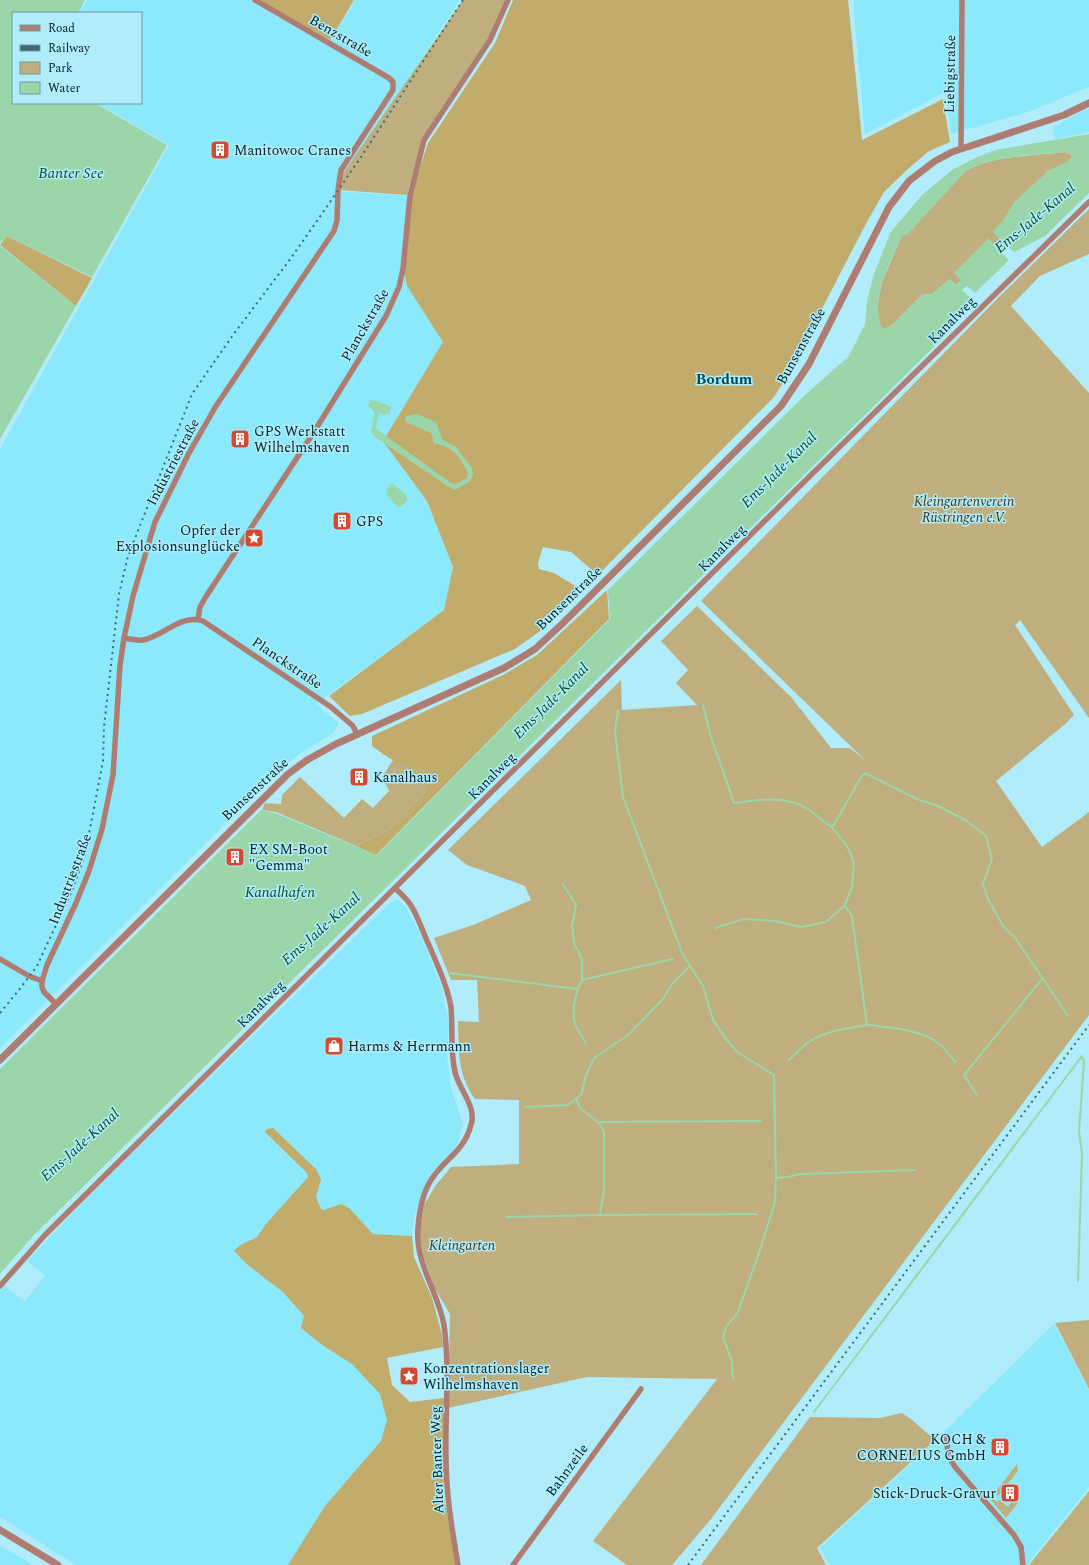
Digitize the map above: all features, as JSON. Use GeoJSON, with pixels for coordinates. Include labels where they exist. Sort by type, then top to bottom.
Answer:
{"type":"FeatureCollection","features":[{"type":"Feature","properties":{"kind":"street","name":"Benzstraße"},"geometry":{"type":"LineString","coordinates":[[255,0],[389,78],[393,82]]}},
{"type":"Feature","properties":{"kind":"street","name":"Planckstraße"},"geometry":{"type":"LineString","coordinates":[[357,734],[353,726],[331,707],[198,619],[200,607],[312,436],[394,301],[403,269],[410,196],[424,140],[490,40],[508,0]]}},
{"type":"Feature","properties":{"kind":"street","name":"Liebigstraße"},"geometry":{"type":"LineString","coordinates":[[961,148],[962,0]]}},
{"type":"Feature","properties":{"kind":"street","name":"Industriestraße"},"geometry":{"type":"LineString","coordinates":[[42,981],[47,965],[86,878],[102,829],[113,775],[120,665],[124,638],[133,596],[155,522],[189,453],[216,406],[334,231],[337,220],[338,190],[341,170],[393,90],[393,82]]}},
{"type":"Feature","properties":{"kind":"street","name":"Bunsenstraße"},"geometry":{"type":"LineString","coordinates":[[0,1060],[283,779],[307,760],[357,734],[504,668],[535,649],[561,625],[781,406],[808,364],[889,207],[909,181],[935,161],[961,148],[1064,115],[1089,103]]}},
{"type":"Feature","properties":{"kind":"street","name":"Kanalweg"},"geometry":{"type":"LineString","coordinates":[[0,1286],[45,1235],[810,476],[1089,202]]}},
{"type":"Feature","properties":{"kind":"street"},"geometry":{"type":"LineString","coordinates":[[124,638],[143,640],[184,621],[198,619]]}},
{"type":"Feature","properties":{"kind":"street","name":"Alter Banter Weg"},"geometry":{"type":"LineString","coordinates":[[395,888],[405,897],[413,908],[443,979],[450,1005],[455,1071],[460,1087],[469,1101],[472,1115],[472,1123],[464,1142],[455,1154],[436,1173],[426,1189],[418,1229],[420,1254],[437,1299],[444,1325],[447,1379],[447,1488],[458,1565]]}},
{"type":"Feature","properties":{"kind":"street"},"geometry":{"type":"LineString","coordinates":[[0,959],[42,981],[44,992],[56,1004]]}},
{"type":"Feature","properties":{"kind":"street","name":"Bahnzeile"},"geometry":{"type":"LineString","coordinates":[[513,1565],[641,1389]]}},
{"type":"Feature","properties":{"kind":"street"},"geometry":{"type":"LineString","coordinates":[[947,1436],[947,1448],[954,1467],[1014,1535],[1021,1547],[1023,1565]]}},
{"type":"Feature","properties":{"kind":"street"},"geometry":{"type":"LineString","coordinates":[[0,1530],[58,1565]]}},
{"type":"Feature","properties":{"kind":"shaded area"},"geometry":{"type":"Polygon","coordinates":[[[87,0],[254,0],[329,42],[355,0],[460,0],[335,191],[411,196],[403,266],[407,286],[443,342],[383,441],[427,501],[453,567],[444,610],[316,704],[339,724],[333,733],[295,757],[230,819],[0,1048],[0,449],[169,145],[99,104],[142,104],[142,12],[80,12],[87,0]]]}},
{"type":"Feature","properties":{"kind":"shaded area"},"geometry":{"type":"Polygon","coordinates":[[[259,0],[354,0],[330,40],[259,0]]]}},
{"type":"Feature","properties":{"kind":"shaded area"},"geometry":{"type":"Polygon","coordinates":[[[513,0],[848,0],[862,140],[943,99],[950,142],[929,151],[884,192],[786,378],[774,397],[598,575],[571,552],[543,547],[538,563],[539,569],[554,573],[577,587],[576,597],[543,629],[515,649],[362,714],[350,716],[329,696],[444,610],[453,567],[427,501],[383,441],[443,342],[407,286],[403,266],[411,196],[428,143],[495,43],[513,0]]]}},
{"type":"Feature","properties":{"kind":"shaded area"},"geometry":{"type":"Polygon","coordinates":[[[853,0],[1089,0],[1089,87],[1028,112],[951,134],[945,92],[865,134],[853,0]]]}},
{"type":"Feature","properties":{"kind":"shaded area"},"geometry":{"type":"Polygon","coordinates":[[[1089,108],[1089,132],[1055,139],[1053,127],[1089,108]]]}},
{"type":"Feature","properties":{"kind":"shaded area"},"geometry":{"type":"Polygon","coordinates":[[[7,236],[92,278],[76,306],[0,245],[7,236]]]}},
{"type":"Feature","properties":{"kind":"shaded area"},"geometry":{"type":"Polygon","coordinates":[[[607,590],[609,619],[376,855],[356,846],[390,829],[426,792],[425,771],[410,768],[387,757],[372,746],[372,736],[503,675],[537,655],[607,590]]]}},
{"type":"Feature","properties":{"kind":"shaded area"},"geometry":{"type":"Polygon","coordinates":[[[398,900],[406,907],[419,932],[441,985],[449,1024],[447,1055],[451,1088],[463,1124],[458,1143],[446,1161],[427,1181],[414,1216],[412,1236],[414,1257],[432,1298],[442,1335],[387,1358],[392,1385],[410,1402],[445,1398],[444,1497],[456,1565],[76,1565],[0,1517],[0,1291],[4,1286],[25,1301],[45,1276],[27,1261],[96,1189],[149,1137],[390,903],[398,900]]]}},
{"type":"Feature","properties":{"kind":"shaded area"},"geometry":{"type":"Polygon","coordinates":[[[273,1128],[316,1169],[321,1179],[316,1197],[321,1209],[324,1210],[341,1204],[349,1208],[373,1234],[412,1236],[414,1257],[432,1298],[442,1335],[443,1347],[387,1358],[392,1385],[410,1402],[445,1398],[444,1497],[456,1565],[288,1565],[325,1506],[381,1441],[387,1420],[380,1394],[352,1364],[325,1347],[301,1328],[304,1316],[283,1292],[249,1266],[234,1251],[240,1245],[257,1237],[266,1224],[308,1177],[307,1173],[265,1132],[267,1129],[273,1128]]]}},
{"type":"Feature","properties":{"kind":"shaded area"},"geometry":{"type":"Polygon","coordinates":[[[1054,1324],[1089,1390],[1089,1487],[1027,1565],[830,1565],[820,1548],[938,1438],[1054,1324]]]}},
{"type":"Feature","properties":{"kind":"shaded area"},"geometry":{"type":"Polygon","coordinates":[[[0,1545],[33,1565],[0,1565],[0,1545]]]}},
{"type":"Feature","properties":{"kind":"green space"},"geometry":{"type":"Polygon","coordinates":[[[463,0],[505,0],[488,38],[422,139],[407,195],[339,190],[343,173],[463,0]]]}},
{"type":"Feature","properties":{"kind":"green space"},"geometry":{"type":"Polygon","coordinates":[[[1066,152],[1072,157],[1068,162],[1048,171],[994,232],[1001,240],[995,246],[989,239],[955,273],[962,280],[956,285],[950,279],[932,294],[922,295],[891,326],[882,330],[878,318],[878,302],[882,282],[902,235],[966,171],[1001,159],[1066,152]]]}},
{"type":"Feature","properties":{"kind":"green space"},"geometry":{"type":"Polygon","coordinates":[[[1089,209],[1089,254],[1040,276],[1011,306],[1089,393],[1089,718],[1020,620],[1015,625],[1074,715],[996,781],[1042,847],[1089,812],[1089,1015],[711,1519],[672,1565],[627,1565],[593,1541],[717,1379],[587,1377],[448,1408],[450,1314],[434,1287],[423,1255],[419,1230],[424,1205],[436,1185],[451,1167],[519,1164],[519,1100],[475,1099],[469,1089],[460,1062],[458,1021],[479,1022],[477,980],[451,980],[434,938],[473,925],[531,900],[525,886],[467,865],[448,850],[621,680],[622,710],[697,705],[676,683],[688,670],[661,641],[697,606],[791,697],[831,748],[850,748],[866,761],[701,601],[1001,295],[1089,209]]]}},
{"type":"Feature","properties":{"kind":"green space"},"geometry":{"type":"Polygon","coordinates":[[[393,760],[405,766],[425,771],[426,792],[390,829],[356,846],[276,812],[262,810],[265,803],[281,804],[282,795],[300,777],[344,818],[362,799],[373,808],[389,791],[382,777],[393,760]]]}},
{"type":"Feature","properties":{"kind":"green space"},"geometry":{"type":"Polygon","coordinates":[[[1089,1320],[1089,1389],[1055,1323],[1089,1320]]]}},
{"type":"Feature","properties":{"kind":"green space"},"geometry":{"type":"Polygon","coordinates":[[[902,1413],[935,1440],[817,1548],[826,1565],[701,1565],[810,1417],[880,1418],[902,1413]]]}},
{"type":"Feature","properties":{"kind":"green space"},"geometry":{"type":"Polygon","coordinates":[[[1017,1464],[1018,1471],[998,1496],[996,1494],[993,1498],[997,1502],[999,1500],[1008,1507],[1012,1501],[1018,1503],[1006,1518],[990,1499],[1017,1464]]]}},
{"type":"Feature","properties":{"kind":"green space"},"geometry":{"type":"Polygon","coordinates":[[[1089,1491],[1089,1565],[1029,1565],[1089,1491]]]}},
{"type":"Feature","properties":{"kind":"water","name":"Banter See"},"geometry":{"type":"Polygon","coordinates":[[[0,0],[85,0],[79,12],[12,12],[12,104],[97,104],[167,145],[92,277],[7,236],[0,243],[0,0]]]}},
{"type":"Feature","properties":{"kind":"water"},"geometry":{"type":"Polygon","coordinates":[[[1089,134],[1089,193],[1045,236],[1014,252],[1007,246],[1001,252],[1009,260],[975,293],[967,286],[962,290],[970,297],[949,332],[32,1237],[0,1274],[0,1069],[261,810],[275,813],[377,855],[610,619],[608,590],[803,397],[849,356],[865,324],[867,302],[873,277],[890,233],[922,195],[952,170],[975,158],[996,150],[1089,134]],[[1066,152],[1001,159],[976,166],[966,171],[908,234],[902,236],[887,269],[880,293],[878,305],[882,329],[891,326],[922,295],[932,294],[950,279],[957,285],[961,280],[954,273],[988,239],[995,246],[1001,240],[993,232],[1004,219],[1014,202],[1048,171],[1068,162],[1072,157],[1066,152]]]}},
{"type":"Feature","properties":{"kind":"water"},"geometry":{"type":"Polygon","coordinates":[[[0,246],[76,306],[0,439],[0,246]]]}},
{"type":"Feature","properties":{"kind":"water"},"geometry":{"type":"Polygon","coordinates":[[[371,400],[391,407],[390,413],[385,415],[380,413],[375,428],[451,483],[456,484],[467,478],[468,472],[458,456],[447,447],[434,443],[431,433],[406,422],[405,419],[406,416],[417,414],[436,422],[443,440],[456,447],[472,468],[473,474],[469,482],[455,490],[375,437],[371,432],[375,412],[368,406],[371,400]]]}},
{"type":"Feature","properties":{"kind":"water"},"geometry":{"type":"Polygon","coordinates":[[[392,483],[407,496],[407,501],[401,506],[397,507],[386,494],[388,487],[392,483]]]}},
{"type":"Feature","properties":{"kind":"waterway"},"geometry":{"type":"LineString","coordinates":[[703,705],[710,734],[734,803],[771,800],[789,801],[806,808],[831,826],[834,825],[861,777],[865,773],[917,799],[940,807],[967,821],[986,836],[992,859],[983,884],[988,899],[1003,926],[1016,939],[1068,1016]]}},
{"type":"Feature","properties":{"kind":"waterway"},"geometry":{"type":"LineString","coordinates":[[618,710],[615,733],[623,797],[683,955],[703,986],[713,1020],[726,1039],[737,1052],[774,1075],[775,1202],[759,1253],[737,1314],[727,1325],[723,1337],[732,1361],[733,1379]]}},
{"type":"Feature","properties":{"kind":"waterway"},"geometry":{"type":"LineString","coordinates":[[715,928],[744,919],[775,921],[801,927],[826,922],[845,905],[852,887],[854,862],[847,846],[831,826]]}},
{"type":"Feature","properties":{"kind":"waterway"},"geometry":{"type":"LineString","coordinates":[[563,884],[576,905],[572,926],[574,943],[582,959],[582,980]]}},
{"type":"Feature","properties":{"kind":"waterway"},"geometry":{"type":"LineString","coordinates":[[845,905],[852,917],[867,1025],[904,1030],[923,1035],[941,1045],[955,1062]]}},
{"type":"Feature","properties":{"kind":"waterway"},"geometry":{"type":"LineString","coordinates":[[586,1043],[575,1024],[574,1018],[575,1001],[582,980],[673,959]]}},
{"type":"Feature","properties":{"kind":"waterway"},"geometry":{"type":"LineString","coordinates":[[525,1107],[568,1105],[581,1095],[586,1075],[594,1058],[628,1035],[663,999],[672,984],[690,966]]}},
{"type":"Feature","properties":{"kind":"waterway"},"geometry":{"type":"LineString","coordinates":[[450,973],[577,989]]}},
{"type":"Feature","properties":{"kind":"waterway"},"geometry":{"type":"LineString","coordinates":[[977,1095],[964,1075],[1042,979]]}},
{"type":"Feature","properties":{"kind":"waterway"},"geometry":{"type":"LineString","coordinates":[[789,1060],[807,1043],[814,1039],[836,1031],[867,1025]]}},
{"type":"Feature","properties":{"kind":"waterway"},"geometry":{"type":"LineString","coordinates":[[814,1412],[1082,1056]]}},
{"type":"Feature","properties":{"kind":"waterway"},"geometry":{"type":"LineString","coordinates":[[1078,1281],[1082,1154],[1079,1131],[1084,1062],[1082,1057]]}},
{"type":"Feature","properties":{"kind":"waterway"},"geometry":{"type":"LineString","coordinates":[[507,1217],[600,1215],[604,1190],[604,1131],[598,1122],[580,1108],[576,1098]]}},
{"type":"Feature","properties":{"kind":"waterway"},"geometry":{"type":"LineString","coordinates":[[598,1122],[761,1121]]}},
{"type":"Feature","properties":{"kind":"waterway"},"geometry":{"type":"LineString","coordinates":[[776,1178],[800,1174],[915,1170]]}},
{"type":"Feature","properties":{"kind":"waterway"},"geometry":{"type":"LineString","coordinates":[[600,1215],[757,1214]]}},
{"type":"Feature","properties":{"kind":"railway"},"geometry":{"type":"LineString","coordinates":[[0,1013],[37,966],[71,893],[85,855],[103,761],[104,727],[119,594],[128,556],[192,394],[233,335],[317,221],[363,154],[463,0]]}},
{"type":"Feature","properties":{"kind":"railway"},"geometry":{"type":"LineString","coordinates":[[688,1565],[1089,1025]]}},
{"type":"Feature","properties":{"kind":"place","name":"Manitowoc Cranes"},"geometry":{"type":"Point","coordinates":[220,150]}},
{"type":"Feature","properties":{"kind":"place","name":"GPS Werkstatt Wilhelmshaven"},"geometry":{"type":"Point","coordinates":[240,439]}},
{"type":"Feature","properties":{"kind":"place","name":"GPS"},"geometry":{"type":"Point","coordinates":[342,521]}},
{"type":"Feature","properties":{"kind":"place","name":"Opfer der Explosionsunglücke"},"geometry":{"type":"Point","coordinates":[254,538]}},
{"type":"Feature","properties":{"kind":"place","name":"Kanalhaus"},"geometry":{"type":"Point","coordinates":[359,777]}},
{"type":"Feature","properties":{"kind":"place","name":"EX SM-Boot \"Gemma\""},"geometry":{"type":"Point","coordinates":[235,857]}},
{"type":"Feature","properties":{"kind":"place","name":"Harms & Herrmann"},"geometry":{"type":"Point","coordinates":[334,1046]}},
{"type":"Feature","properties":{"kind":"place","name":"Konzentrationslager Wilhelmshaven"},"geometry":{"type":"Point","coordinates":[409,1376]}},
{"type":"Feature","properties":{"kind":"place","name":"KOCH & CORNELIUS GmbH"},"geometry":{"type":"Point","coordinates":[1000,1447]}},
{"type":"Feature","properties":{"kind":"place","name":"Stick-Druck-Gravur"},"geometry":{"type":"Point","coordinates":[1010,1493]}},
{"type":"Feature","properties":{"kind":"district","name":"Bordum"},"geometry":{"type":"Point","coordinates":[724,379]}},
{"type":"Feature","properties":{"kind":"water label","name":"Ems-Jade-Kanal"},"geometry":{"type":"Point","coordinates":[1035,218]}},
{"type":"Feature","properties":{"kind":"water label","name":"Ems-Jade-Kanal"},"geometry":{"type":"Point","coordinates":[779,470]}},
{"type":"Feature","properties":{"kind":"water label","name":"Ems-Jade-Kanal"},"geometry":{"type":"Point","coordinates":[551,701]}},
{"type":"Feature","properties":{"kind":"water label","name":"Kanalhafen"},"geometry":{"type":"Point","coordinates":[280,892]}},
{"type":"Feature","properties":{"kind":"water label","name":"Ems-Jade-Kanal"},"geometry":{"type":"Point","coordinates":[321,929]}},
{"type":"Feature","properties":{"kind":"water label","name":"Ems-Jade-Kanal"},"geometry":{"type":"Point","coordinates":[80,1145]}},
{"type":"Feature","properties":{"kind":"park label","name":"Kleingartenverein Rüstringen e.V."},"geometry":{"type":"Point","coordinates":[964,510]}},
{"type":"Feature","properties":{"kind":"park label","name":"Kleingarten"},"geometry":{"type":"Point","coordinates":[462,1245]}}]}
